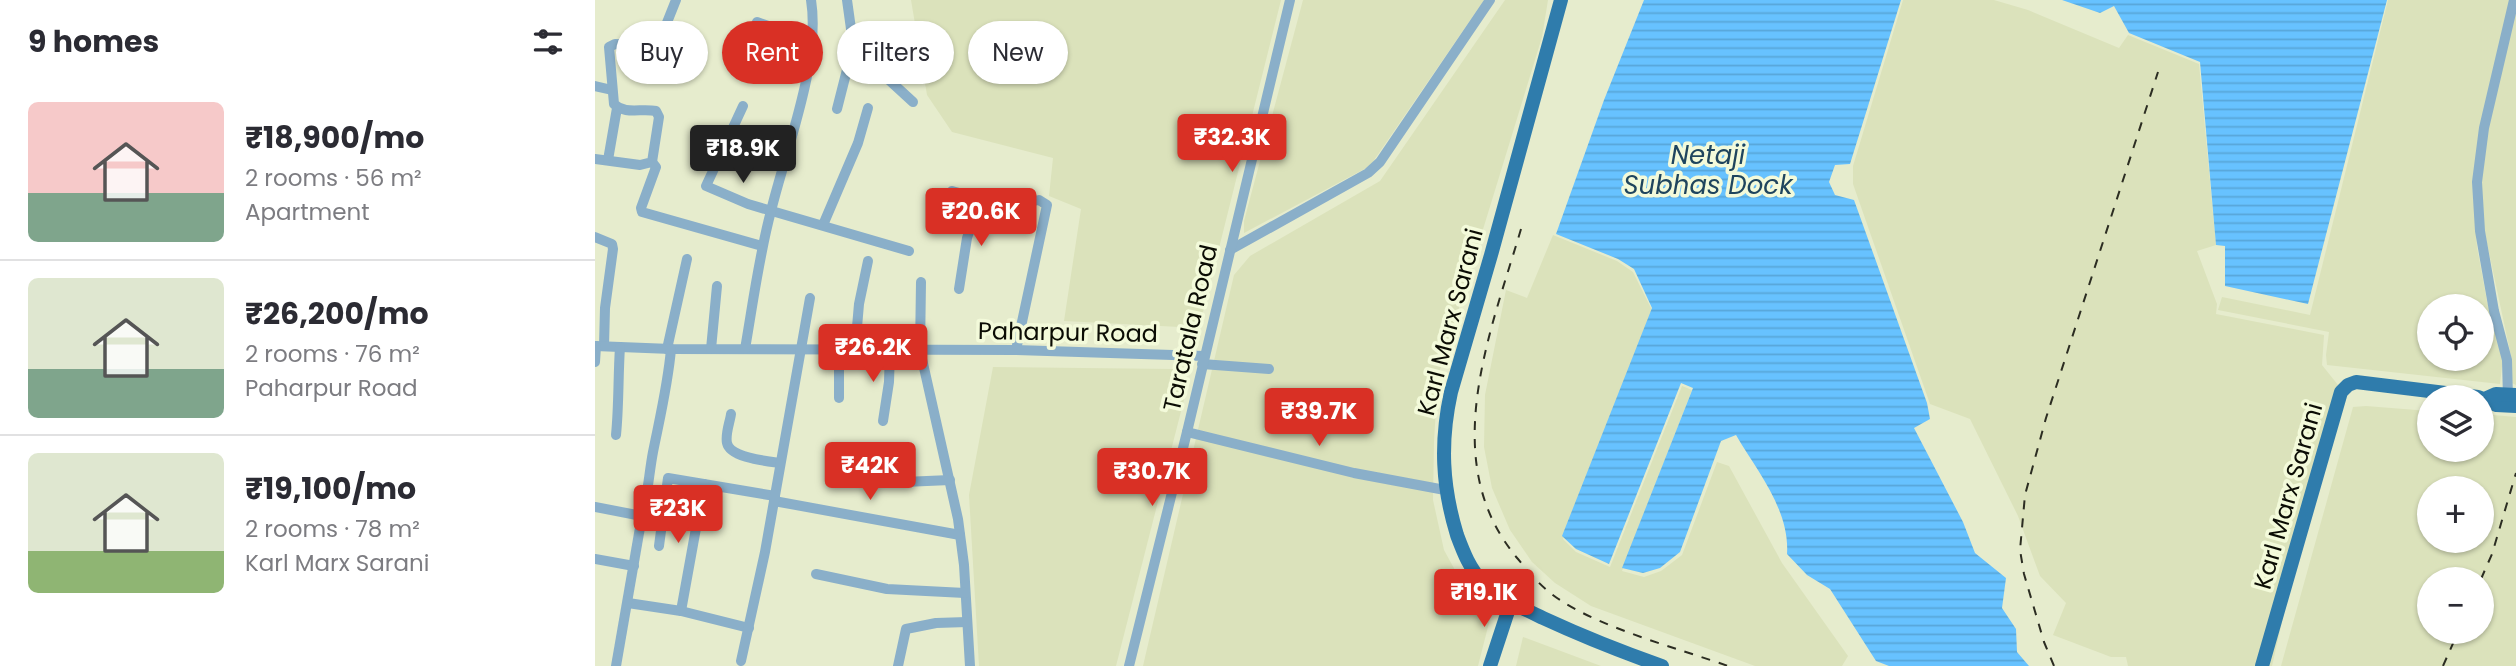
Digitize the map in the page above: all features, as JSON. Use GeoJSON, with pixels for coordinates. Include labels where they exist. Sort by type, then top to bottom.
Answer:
{"type":"FeatureCollection","features":[{"type":"Feature","properties":{"kind":"main road","name":"Karl Marx Sarani"},"geometry":{"type":"LineString","coordinates":[[1561,0],[1451,392],[1443,446],[1445,490],[1449,510],[1468,560],[1482,581],[1511,602],[1574,633],[1663,666]]}},
{"type":"Feature","properties":{"kind":"main road","name":"Karl Marx Sarani"},"geometry":{"type":"LineString","coordinates":[[2262,666],[2341,392],[2356,382],[2417,390]]}},
{"type":"Feature","properties":{"kind":"main road","name":"Karl Marx Sarani"},"geometry":{"type":"LineString","coordinates":[[2494,404],[2512,400]]}},
{"type":"Feature","properties":{"kind":"main road"},"geometry":{"type":"LineString","coordinates":[[1490,666],[1511,602]]}},
{"type":"Feature","properties":{"kind":"street"},"geometry":{"type":"LineString","coordinates":[[676,0],[662,35],[658,38],[609,47],[614,104],[624,111],[656,111],[659,117],[652,162],[656,167],[641,208],[642,212],[762,246]]}},
{"type":"Feature","properties":{"kind":"street"},"geometry":{"type":"LineString","coordinates":[[811,0],[814,21]]}},
{"type":"Feature","properties":{"kind":"street"},"geometry":{"type":"LineString","coordinates":[[847,0],[850,21]]}},
{"type":"Feature","properties":{"kind":"street","name":"Taratala Road"},"geometry":{"type":"LineString","coordinates":[[1129,666],[1290,0]]}},
{"type":"Feature","properties":{"kind":"street"},"geometry":{"type":"LineString","coordinates":[[1230,250],[1368,173],[1380,162],[1490,0]]}},
{"type":"Feature","properties":{"kind":"street"},"geometry":{"type":"LineString","coordinates":[[2512,400],[2507,360],[2494,311],[2480,231],[2477,182],[2484,128],[2514,0]]}},
{"type":"Feature","properties":{"kind":"street"},"geometry":{"type":"LineString","coordinates":[[745,349],[762,246],[793,135],[803,84]]}},
{"type":"Feature","properties":{"kind":"street"},"geometry":{"type":"LineString","coordinates":[[837,109],[843,84]]}},
{"type":"Feature","properties":{"kind":"street"},"geometry":{"type":"LineString","coordinates":[[893,84],[913,102]]}},
{"type":"Feature","properties":{"kind":"street"},"geometry":{"type":"LineString","coordinates":[[595,86],[612,90]]}},
{"type":"Feature","properties":{"kind":"street"},"geometry":{"type":"LineString","coordinates":[[743,106],[706,186],[748,204],[909,251]]}},
{"type":"Feature","properties":{"kind":"street"},"geometry":{"type":"LineString","coordinates":[[608,160],[617,108]]}},
{"type":"Feature","properties":{"kind":"street"},"geometry":{"type":"LineString","coordinates":[[823,225],[858,143],[868,108]]}},
{"type":"Feature","properties":{"kind":"street"},"geometry":{"type":"LineString","coordinates":[[595,159],[640,165],[652,162]]}},
{"type":"Feature","properties":{"kind":"street"},"geometry":{"type":"LineString","coordinates":[[953,191],[980,200],[1020,204],[1039,200],[1044,201],[1048,208],[1025,298],[1016,350]]}},
{"type":"Feature","properties":{"kind":"street"},"geometry":{"type":"LineString","coordinates":[[959,289],[967,237],[980,200]]}},
{"type":"Feature","properties":{"kind":"street"},"geometry":{"type":"LineString","coordinates":[[595,237],[612,244],[613,249],[595,362]]}},
{"type":"Feature","properties":{"kind":"street"},"geometry":{"type":"LineString","coordinates":[[616,666],[648,492],[652,456],[668,381],[669,349],[687,260]]}},
{"type":"Feature","properties":{"kind":"street"},"geometry":{"type":"LineString","coordinates":[[855,349],[859,304],[868,261]]}},
{"type":"Feature","properties":{"kind":"street"},"geometry":{"type":"LineString","coordinates":[[921,282],[920,350],[960,535],[970,666]]}},
{"type":"Feature","properties":{"kind":"street"},"geometry":{"type":"LineString","coordinates":[[711,349],[717,286]]}},
{"type":"Feature","properties":{"kind":"street"},"geometry":{"type":"LineString","coordinates":[[741,661],[774,499],[810,298]]}},
{"type":"Feature","properties":{"kind":"street","name":"Paharpur Road"},"geometry":{"type":"LineString","coordinates":[[598,346],[669,349],[1016,350],[1203,360],[1269,369]]}},
{"type":"Feature","properties":{"kind":"street"},"geometry":{"type":"LineString","coordinates":[[616,435],[620,347]]}},
{"type":"Feature","properties":{"kind":"street"},"geometry":{"type":"LineString","coordinates":[[839,349],[839,398]]}},
{"type":"Feature","properties":{"kind":"street"},"geometry":{"type":"LineString","coordinates":[[883,421],[889,382],[890,350]]}},
{"type":"Feature","properties":{"kind":"street"},"geometry":{"type":"LineString","coordinates":[[731,414],[727,438],[730,449],[744,456],[780,463]]}},
{"type":"Feature","properties":{"kind":"street"},"geometry":{"type":"LineString","coordinates":[[1187,432],[1354,473],[1445,490]]}},
{"type":"Feature","properties":{"kind":"street"},"geometry":{"type":"LineString","coordinates":[[659,546],[668,478],[960,535]]}},
{"type":"Feature","properties":{"kind":"street"},"geometry":{"type":"LineString","coordinates":[[885,479],[904,482],[950,480]]}},
{"type":"Feature","properties":{"kind":"street"},"geometry":{"type":"LineString","coordinates":[[681,611],[704,484]]}},
{"type":"Feature","properties":{"kind":"street"},"geometry":{"type":"LineString","coordinates":[[595,507],[642,516]]}},
{"type":"Feature","properties":{"kind":"street"},"geometry":{"type":"LineString","coordinates":[[595,559],[634,566]]}},
{"type":"Feature","properties":{"kind":"street"},"geometry":{"type":"LineString","coordinates":[[817,574],[887,589],[965,593]]}},
{"type":"Feature","properties":{"kind":"street"},"geometry":{"type":"LineString","coordinates":[[628,603],[681,611],[749,628]]}},
{"type":"Feature","properties":{"kind":"street"},"geometry":{"type":"LineString","coordinates":[[898,666],[905,629],[936,623],[967,622]]}},
{"type":"Feature","properties":{"kind":"shaded area"},"geometry":{"type":"Polygon","coordinates":[[[911,0],[1281,0],[1199,328],[1064,321],[1081,209],[1049,196],[1053,158],[952,132],[927,95],[925,84],[954,84],[954,21],[915,21],[911,0]]]}},
{"type":"Feature","properties":{"kind":"shaded area"},"geometry":{"type":"Polygon","coordinates":[[[1303,0],[1484,0],[1370,166],[1244,233],[1244,221],[1303,0]]]}},
{"type":"Feature","properties":{"kind":"shaded area"},"geometry":{"type":"Polygon","coordinates":[[[1505,0],[1548,0],[1542,37],[1438,376],[1434,441],[1433,500],[1444,550],[1462,583],[1491,615],[1478,666],[1143,666],[1234,275],[1250,256],[1380,181],[1505,0]]]}},
{"type":"Feature","properties":{"kind":"shaded area"},"geometry":{"type":"Polygon","coordinates":[[[1903,0],[1994,0],[2028,10],[2119,48],[2128,35],[2199,64],[2216,245],[2197,251],[2217,304],[2216,314],[2324,335],[2322,365],[2338,385],[2335,388],[2272,666],[2128,666],[2126,657],[2111,657],[2053,635],[2066,603],[2040,576],[2018,516],[1970,419],[1930,404],[1853,184],[1853,166],[1903,0]]]}},
{"type":"Feature","properties":{"kind":"shaded area"},"geometry":{"type":"Polygon","coordinates":[[[2388,0],[2511,0],[2473,179],[2477,247],[2486,294],[2417,294],[2417,371],[2494,371],[2494,326],[2503,358],[2500,384],[2327,365],[2329,332],[2218,310],[2222,297],[2310,315],[2388,0]]]}},
{"type":"Feature","properties":{"kind":"shaded area"},"geometry":{"type":"Polygon","coordinates":[[[2516,7],[2516,385],[2512,383],[2511,356],[2484,229],[2481,182],[2487,127],[2516,7]]]}},
{"type":"Feature","properties":{"kind":"shaded area"},"geometry":{"type":"Polygon","coordinates":[[[1553,235],[1617,261],[1633,272],[1652,310],[1563,539],[1576,552],[1610,567],[1682,386],[1692,390],[1622,571],[1644,577],[1661,571],[1682,555],[1717,462],[1729,466],[1782,563],[1848,656],[1842,666],[1755,666],[1591,606],[1555,583],[1532,562],[1510,530],[1492,488],[1484,447],[1485,395],[1506,290],[1527,298],[1553,235]]]}},
{"type":"Feature","properties":{"kind":"shaded area"},"geometry":{"type":"Polygon","coordinates":[[[993,367],[1173,369],[1189,380],[1116,666],[979,666],[969,495],[993,367]]]}},
{"type":"Feature","properties":{"kind":"shaded area"},"geometry":{"type":"Polygon","coordinates":[[[2353,407],[2417,410],[2417,462],[2494,462],[2494,415],[2516,417],[2516,666],[2281,666],[2353,407]]]}},
{"type":"Feature","properties":{"kind":"shaded area"},"geometry":{"type":"Polygon","coordinates":[[[1523,637],[1601,666],[1516,666],[1523,637]]]}},
{"type":"Feature","properties":{"kind":"water","name":"Netaji Subhas Dock"},"geometry":{"type":"Polygon","coordinates":[[[1644,0],[1901,0],[1850,164],[1835,165],[1829,182],[1835,195],[1854,200],[1927,403],[1930,419],[1914,428],[1963,522],[1975,553],[2006,578],[2002,608],[2016,629],[2017,652],[2029,666],[1889,666],[1876,661],[1830,589],[1807,575],[1787,554],[1787,538],[1778,507],[1736,435],[1721,441],[1680,552],[1660,568],[1643,573],[1622,568],[1693,388],[1681,383],[1609,564],[1576,549],[1562,536],[1652,308],[1634,269],[1618,259],[1556,234],[1604,100],[1644,0]]]}},
{"type":"Feature","properties":{"kind":"water"},"geometry":{"type":"Polygon","coordinates":[[[2062,0],[2387,0],[2308,304],[2225,286],[2225,246],[2216,245],[2200,62],[2129,33],[2114,6],[2100,13],[2062,0]]]}},
{"type":"Feature","properties":{"kind":"railway"},"geometry":{"type":"LineString","coordinates":[[2054,666],[2024,574],[2020,550],[2025,495],[2046,418],[2158,72]]}},
{"type":"Feature","properties":{"kind":"railway"},"geometry":{"type":"LineString","coordinates":[[1521,229],[1496,311],[1477,397],[1475,440],[1480,482],[1493,522],[1527,570],[1560,600],[1619,629],[1728,666]]}},
{"type":"Feature","properties":{"kind":"railway"},"geometry":{"type":"LineString","coordinates":[[2486,567],[2516,473]]}},
{"type":"Feature","properties":{"kind":"railway"},"geometry":{"type":"LineString","coordinates":[[2443,666],[2453,644]]}}]}
